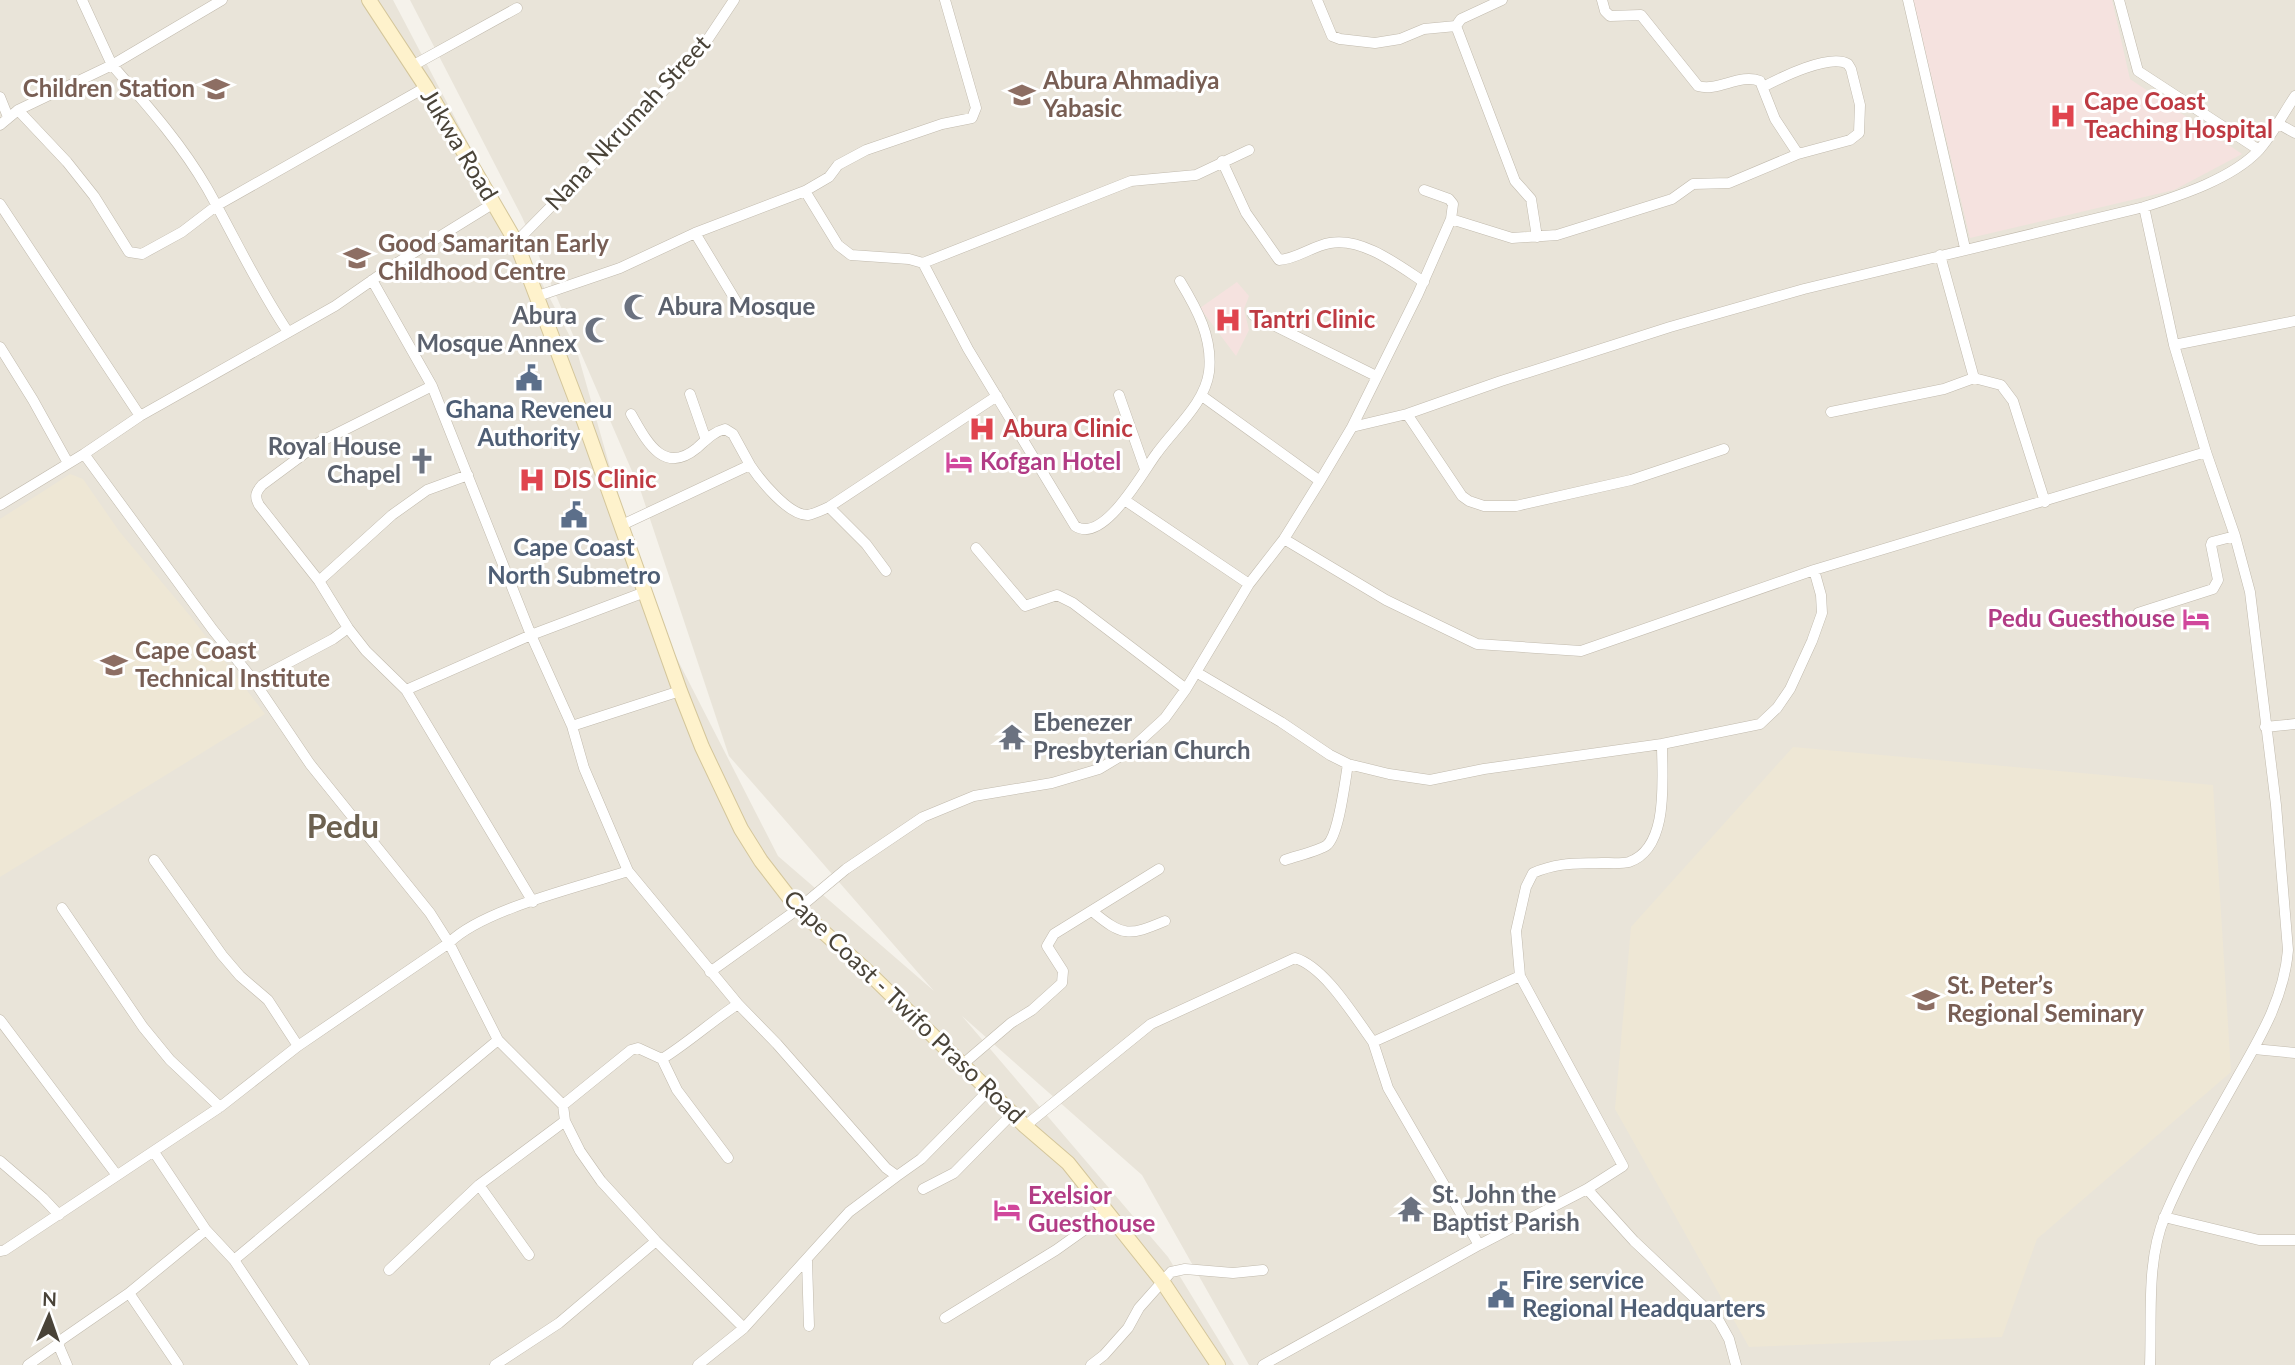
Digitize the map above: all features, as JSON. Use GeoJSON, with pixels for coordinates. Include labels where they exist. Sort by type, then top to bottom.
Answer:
{"type":"FeatureCollection","features":[{"type":"Feature","properties":{"kind":"main road","name":"Jukwa Road"},"geometry":{"type":"LineString","coordinates":[[369,0],[426,87],[494,203],[516,242],[538,296]]}},
{"type":"Feature","properties":{"kind":"main road","name":"Cape Coast - Twifo Praso Road"},"geometry":{"type":"LineString","coordinates":[[538,296],[680,691],[707,760],[741,830],[798,909],[1068,1163],[1162,1281],[1218,1365]]}},
{"type":"Feature","properties":{"kind":"street"},"geometry":{"type":"LineString","coordinates":[[82,0],[112,65],[186,154],[262,294],[288,332]]}},
{"type":"Feature","properties":{"kind":"street"},"geometry":{"type":"LineString","coordinates":[[0,97],[4,121],[18,110],[112,65],[222,0]]}},
{"type":"Feature","properties":{"kind":"street","name":"Nana Nkrumah Street"},"geometry":{"type":"LineString","coordinates":[[516,242],[650,106],[704,45],[734,0]]}},
{"type":"Feature","properties":{"kind":"street"},"geometry":{"type":"LineString","coordinates":[[538,296],[620,268],[695,233],[805,191],[829,177],[838,165],[866,150],[942,124],[972,118],[976,114],[976,108],[945,0]]}},
{"type":"Feature","properties":{"kind":"street"},"geometry":{"type":"LineString","coordinates":[[1317,0],[1332,36],[1375,43],[1400,39],[1424,30],[1456,26],[1461,19],[1502,0]]}},
{"type":"Feature","properties":{"kind":"street"},"geometry":{"type":"LineString","coordinates":[[1602,0],[1605,11],[1610,16],[1641,15],[1698,86],[1705,88],[1750,79],[1760,82],[1774,119],[1798,154]]}},
{"type":"Feature","properties":{"kind":"street"},"geometry":{"type":"LineString","coordinates":[[1908,0],[1965,248]]}},
{"type":"Feature","properties":{"kind":"street"},"geometry":{"type":"LineString","coordinates":[[2119,0],[2138,71],[2259,150]]}},
{"type":"Feature","properties":{"kind":"street"},"geometry":{"type":"LineString","coordinates":[[412,66],[517,8]]}},
{"type":"Feature","properties":{"kind":"street"},"geometry":{"type":"LineString","coordinates":[[1456,26],[1515,181],[1531,199],[1538,237]]}},
{"type":"Feature","properties":{"kind":"street"},"geometry":{"type":"LineString","coordinates":[[1451,219],[1512,237],[1575,232],[1672,199],[1693,184],[1728,183],[1798,154],[1850,140],[1859,132],[1860,105],[1851,69],[1843,61],[1793,71],[1763,87]]}},
{"type":"Feature","properties":{"kind":"street"},"geometry":{"type":"LineString","coordinates":[[18,110],[67,162],[94,196],[129,252],[142,254],[182,232],[216,206],[426,87]]}},
{"type":"Feature","properties":{"kind":"street"},"geometry":{"type":"LineString","coordinates":[[1352,427],[1406,414],[1670,327],[1804,289],[2144,206],[2201,187],[2259,150],[2295,96]]}},
{"type":"Feature","properties":{"kind":"street"},"geometry":{"type":"LineString","coordinates":[[2277,123],[2295,133]]}},
{"type":"Feature","properties":{"kind":"street"},"geometry":{"type":"LineString","coordinates":[[805,191],[838,244],[851,256],[909,259],[923,263],[1131,181],[1196,175],[1249,150]]}},
{"type":"Feature","properties":{"kind":"street"},"geometry":{"type":"LineString","coordinates":[[1222,162],[1246,213],[1279,260],[1340,242],[1365,248],[1424,282]]}},
{"type":"Feature","properties":{"kind":"street"},"geometry":{"type":"LineString","coordinates":[[709,972],[798,909],[846,869],[932,812],[974,796],[1052,783],[1099,769],[1129,751],[1165,718],[1186,689],[1250,584],[1284,539],[1320,481],[1352,427],[1424,282],[1451,219],[1451,201],[1424,190]]}},
{"type":"Feature","properties":{"kind":"street"},"geometry":{"type":"LineString","coordinates":[[0,505],[140,416],[335,306],[494,203]]}},
{"type":"Feature","properties":{"kind":"street"},"geometry":{"type":"LineString","coordinates":[[0,204],[140,416]]}},
{"type":"Feature","properties":{"kind":"street"},"geometry":{"type":"LineString","coordinates":[[2144,206],[2174,345],[2235,536],[2254,616],[2282,869],[2288,950],[2282,989],[2164,1217],[2155,1248],[2150,1365]]}},
{"type":"Feature","properties":{"kind":"street"},"geometry":{"type":"LineString","coordinates":[[695,233],[742,311]]}},
{"type":"Feature","properties":{"kind":"street"},"geometry":{"type":"LineString","coordinates":[[1940,255],[1974,378]]}},
{"type":"Feature","properties":{"kind":"street"},"geometry":{"type":"LineString","coordinates":[[923,263],[955,325],[1076,526],[1082,530],[1101,523],[1126,500],[1145,469],[1202,396],[1209,374],[1207,336],[1199,312],[1180,281]]}},
{"type":"Feature","properties":{"kind":"street"},"geometry":{"type":"LineString","coordinates":[[372,280],[432,386],[531,635],[572,726],[584,768],[628,871],[709,972],[886,1168],[897,1176]]}},
{"type":"Feature","properties":{"kind":"street"},"geometry":{"type":"LineString","coordinates":[[1253,315],[1376,376]]}},
{"type":"Feature","properties":{"kind":"street"},"geometry":{"type":"LineString","coordinates":[[2174,345],[2295,321]]}},
{"type":"Feature","properties":{"kind":"street"},"geometry":{"type":"LineString","coordinates":[[0,347],[68,463]]}},
{"type":"Feature","properties":{"kind":"street"},"geometry":{"type":"LineString","coordinates":[[1831,412],[1944,389],[1974,378],[2001,385],[2013,401],[2045,502]]}},
{"type":"Feature","properties":{"kind":"street"},"geometry":{"type":"LineString","coordinates":[[432,386],[320,442],[256,492],[259,505],[319,581],[348,628],[366,651],[406,690],[533,902]]}},
{"type":"Feature","properties":{"kind":"street"},"geometry":{"type":"LineString","coordinates":[[690,394],[705,440]]}},
{"type":"Feature","properties":{"kind":"street"},"geometry":{"type":"LineString","coordinates":[[1119,395],[1145,469]]}},
{"type":"Feature","properties":{"kind":"street"},"geometry":{"type":"LineString","coordinates":[[631,414],[649,446],[665,457],[681,458],[725,429],[733,434],[750,465],[789,509],[809,515],[829,507],[998,396]]}},
{"type":"Feature","properties":{"kind":"street"},"geometry":{"type":"LineString","coordinates":[[1202,396],[1320,481]]}},
{"type":"Feature","properties":{"kind":"street"},"geometry":{"type":"LineString","coordinates":[[1406,414],[1462,495],[1469,501],[1484,506],[1516,506],[1631,480],[1724,449]]}},
{"type":"Feature","properties":{"kind":"street"},"geometry":{"type":"LineString","coordinates":[[1284,539],[1386,600],[1477,644],[1581,651],[1814,570],[2206,452]]}},
{"type":"Feature","properties":{"kind":"street"},"geometry":{"type":"LineString","coordinates":[[84,454],[172,576],[254,681],[310,764],[430,914],[449,943],[498,1040],[563,1105],[565,1121],[580,1151],[601,1181],[656,1241],[744,1328]]}},
{"type":"Feature","properties":{"kind":"street"},"geometry":{"type":"LineString","coordinates":[[622,525],[750,465]]}},
{"type":"Feature","properties":{"kind":"street"},"geometry":{"type":"LineString","coordinates":[[319,581],[392,515],[428,490],[468,475]]}},
{"type":"Feature","properties":{"kind":"street"},"geometry":{"type":"LineString","coordinates":[[1126,500],[1250,584]]}},
{"type":"Feature","properties":{"kind":"street"},"geometry":{"type":"LineString","coordinates":[[829,507],[866,544],[886,571]]}},
{"type":"Feature","properties":{"kind":"street"},"geometry":{"type":"LineString","coordinates":[[2138,612],[2213,589],[2218,580],[2212,542],[2235,536]]}},
{"type":"Feature","properties":{"kind":"street"},"geometry":{"type":"LineString","coordinates":[[976,548],[1026,606],[1057,596],[1073,603],[1186,689]]}},
{"type":"Feature","properties":{"kind":"street"},"geometry":{"type":"LineString","coordinates":[[1196,672],[1348,764],[1389,774],[1430,780],[1484,769],[1662,744],[1760,723],[1777,708],[1790,689],[1820,622],[1822,604],[1814,570]]}},
{"type":"Feature","properties":{"kind":"street"},"geometry":{"type":"LineString","coordinates":[[406,690],[531,635],[645,592]]}},
{"type":"Feature","properties":{"kind":"street"},"geometry":{"type":"LineString","coordinates":[[254,681],[333,639],[348,628]]}},
{"type":"Feature","properties":{"kind":"street"},"geometry":{"type":"LineString","coordinates":[[572,726],[680,691]]}},
{"type":"Feature","properties":{"kind":"street"},"geometry":{"type":"LineString","coordinates":[[2265,727],[2295,724]]}},
{"type":"Feature","properties":{"kind":"street"},"geometry":{"type":"LineString","coordinates":[[1263,1365],[1479,1245],[1587,1189],[1623,1166],[1520,976],[1516,931],[1526,887],[1533,873],[1553,865],[1630,862],[1651,846],[1658,829],[1661,808],[1662,744]]}},
{"type":"Feature","properties":{"kind":"street"},"geometry":{"type":"LineString","coordinates":[[1285,860],[1325,847],[1333,839],[1348,764]]}},
{"type":"Feature","properties":{"kind":"street"},"geometry":{"type":"LineString","coordinates":[[154,860],[222,955],[240,976],[268,1000],[299,1046]]}},
{"type":"Feature","properties":{"kind":"street"},"geometry":{"type":"LineString","coordinates":[[963,1064],[1011,1023],[1056,991],[1064,976],[1048,951],[1049,941],[1054,934],[1159,869]]}},
{"type":"Feature","properties":{"kind":"street"},"geometry":{"type":"LineString","coordinates":[[0,1251],[220,1107],[299,1046],[475,923],[628,871]]}},
{"type":"Feature","properties":{"kind":"street"},"geometry":{"type":"LineString","coordinates":[[62,908],[143,1027],[170,1060],[220,1107]]}},
{"type":"Feature","properties":{"kind":"street"},"geometry":{"type":"LineString","coordinates":[[1091,911],[1118,929],[1130,932],[1138,932],[1165,920]]}},
{"type":"Feature","properties":{"kind":"street"},"geometry":{"type":"LineString","coordinates":[[1026,1126],[1152,1024],[1295,958],[1308,962],[1345,1003],[1373,1042],[1388,1088],[1479,1245]]}},
{"type":"Feature","properties":{"kind":"street"},"geometry":{"type":"LineString","coordinates":[[1373,1042],[1520,976]]}},
{"type":"Feature","properties":{"kind":"street"},"geometry":{"type":"LineString","coordinates":[[662,1059],[690,1042],[715,1019],[738,1004]]}},
{"type":"Feature","properties":{"kind":"street"},"geometry":{"type":"LineString","coordinates":[[0,1020],[116,1174]]}},
{"type":"Feature","properties":{"kind":"street"},"geometry":{"type":"LineString","coordinates":[[234,1261],[498,1040]]}},
{"type":"Feature","properties":{"kind":"street"},"geometry":{"type":"LineString","coordinates":[[563,1105],[631,1050],[638,1048],[662,1059],[677,1090],[728,1158]]}},
{"type":"Feature","properties":{"kind":"street"},"geometry":{"type":"LineString","coordinates":[[2253,1049],[2295,1053]]}},
{"type":"Feature","properties":{"kind":"street"},"geometry":{"type":"LineString","coordinates":[[698,1365],[744,1328],[849,1212],[921,1159],[990,1089]]}},
{"type":"Feature","properties":{"kind":"street"},"geometry":{"type":"LineString","coordinates":[[922,1189],[954,1173],[1013,1113]]}},
{"type":"Feature","properties":{"kind":"street"},"geometry":{"type":"LineString","coordinates":[[389,1270],[479,1185],[565,1121]]}},
{"type":"Feature","properties":{"kind":"street"},"geometry":{"type":"LineString","coordinates":[[154,1152],[206,1230],[234,1261],[304,1365]]}},
{"type":"Feature","properties":{"kind":"street"},"geometry":{"type":"LineString","coordinates":[[0,1161],[43,1198],[58,1215]]}},
{"type":"Feature","properties":{"kind":"street"},"geometry":{"type":"LineString","coordinates":[[479,1185],[529,1255]]}},
{"type":"Feature","properties":{"kind":"street"},"geometry":{"type":"LineString","coordinates":[[1587,1189],[1634,1241],[1719,1321],[1729,1339],[1736,1365]]}},
{"type":"Feature","properties":{"kind":"street"},"geometry":{"type":"LineString","coordinates":[[945,1318],[1056,1250],[1108,1213]]}},
{"type":"Feature","properties":{"kind":"street"},"geometry":{"type":"LineString","coordinates":[[2164,1217],[2259,1240],[2295,1240]]}},
{"type":"Feature","properties":{"kind":"street"},"geometry":{"type":"LineString","coordinates":[[28,1365],[129,1293],[206,1230]]}},
{"type":"Feature","properties":{"kind":"street"},"geometry":{"type":"LineString","coordinates":[[495,1365],[559,1323],[656,1241]]}},
{"type":"Feature","properties":{"kind":"street"},"geometry":{"type":"LineString","coordinates":[[807,1261],[809,1326]]}},
{"type":"Feature","properties":{"kind":"street"},"geometry":{"type":"LineString","coordinates":[[1091,1365],[1104,1355],[1128,1328],[1139,1308],[1171,1272],[1185,1269],[1233,1273],[1264,1270]]}},
{"type":"Feature","properties":{"kind":"street"},"geometry":{"type":"LineString","coordinates":[[129,1293],[178,1365]]}},
{"type":"Feature","properties":{"kind":"street"},"geometry":{"type":"LineString","coordinates":[[58,1344],[67,1365]]}},
{"type":"Feature","properties":{"kind":"shaded area"},"geometry":{"type":"Polygon","coordinates":[[[0,0],[393,0],[576,348],[649,604],[778,856],[934,991],[729,756],[641,492],[522,217],[410,0],[2295,0],[2295,1365],[1249,1365],[1142,1175],[962,1016],[1168,1257],[1234,1365],[0,1365],[0,0]]]}},
{"type":"Feature","properties":{"kind":"shaded area","name":"Cape Coast Teaching Hospital"},"geometry":{"type":"Polygon","coordinates":[[[1913,0],[2112,0],[2130,79],[2242,154],[2174,190],[1970,238],[1913,0]]]}},
{"type":"Feature","properties":{"kind":"shaded area","name":"Tantri Clinic"},"geometry":{"type":"Polygon","coordinates":[[[1237,282],[1249,296],[1244,309],[1249,330],[1236,356],[1200,308],[1237,282]]]}},
{"type":"Feature","properties":{"kind":"shaded area","name":"Cape Coast Technical Institute"},"geometry":{"type":"Polygon","coordinates":[[[70,474],[83,479],[119,531],[191,617],[265,714],[0,877],[0,519],[70,474]]]}},
{"type":"Feature","properties":{"kind":"shaded area","name":"St. Peter’s Regional Seminary"},"geometry":{"type":"Polygon","coordinates":[[[1793,747],[2213,785],[2231,1072],[2037,1239],[2002,1337],[1749,1347],[1615,1109],[1631,927],[1793,747]]]}},
{"type":"Feature","properties":{"kind":"place","name":"Children Station"},"geometry":{"type":"Point","coordinates":[216,89]}},
{"type":"Feature","properties":{"kind":"place","name":"Abura Ahmadiya Yabasic"},"geometry":{"type":"Point","coordinates":[1022,95]}},
{"type":"Feature","properties":{"kind":"place","name":"Cape Coast Teaching Hospital"},"geometry":{"type":"Point","coordinates":[2063,116]}},
{"type":"Feature","properties":{"kind":"place","name":"Good Samaritan Early Childhood Centre"},"geometry":{"type":"Point","coordinates":[357,258]}},
{"type":"Feature","properties":{"kind":"place","name":"Abura Mosque"},"geometry":{"type":"Point","coordinates":[637,307]}},
{"type":"Feature","properties":{"kind":"place","name":"Tantri Clinic"},"geometry":{"type":"Point","coordinates":[1228,320]}},
{"type":"Feature","properties":{"kind":"place","name":"Abura Mosque Annex"},"geometry":{"type":"Point","coordinates":[598,330]}},
{"type":"Feature","properties":{"kind":"place","name":"Ghana Reveneu Authority"},"geometry":{"type":"Point","coordinates":[529,378]}},
{"type":"Feature","properties":{"kind":"place","name":"Abura Clinic"},"geometry":{"type":"Point","coordinates":[982,429]}},
{"type":"Feature","properties":{"kind":"place","name":"Royal House Chapel"},"geometry":{"type":"Point","coordinates":[422,461]}},
{"type":"Feature","properties":{"kind":"place","name":"Kofgan Hotel"},"geometry":{"type":"Point","coordinates":[959,462]}},
{"type":"Feature","properties":{"kind":"place","name":"DIS Clinic"},"geometry":{"type":"Point","coordinates":[532,480]}},
{"type":"Feature","properties":{"kind":"place","name":"Cape Coast North Submetro"},"geometry":{"type":"Point","coordinates":[574,515]}},
{"type":"Feature","properties":{"kind":"place","name":"Pedu Guesthouse"},"geometry":{"type":"Point","coordinates":[2196,619]}},
{"type":"Feature","properties":{"kind":"place","name":"Cape Coast Technical Institute"},"geometry":{"type":"Point","coordinates":[114,665]}},
{"type":"Feature","properties":{"kind":"place","name":"Ebenezer Presbyterian Church"},"geometry":{"type":"Point","coordinates":[1012,737]}},
{"type":"Feature","properties":{"kind":"place","name":"St. Peter’s Regional Seminary"},"geometry":{"type":"Point","coordinates":[1926,1000]}},
{"type":"Feature","properties":{"kind":"place","name":"St. John the Baptist Parish"},"geometry":{"type":"Point","coordinates":[1411,1209]}},
{"type":"Feature","properties":{"kind":"place","name":"Exelsior Guesthouse"},"geometry":{"type":"Point","coordinates":[1007,1210]}},
{"type":"Feature","properties":{"kind":"place","name":"Fire service Regional Headquarters"},"geometry":{"type":"Point","coordinates":[1501,1295]}},
{"type":"Feature","properties":{"kind":"district","name":"Pedu"},"geometry":{"type":"Point","coordinates":[343,827]}}]}
